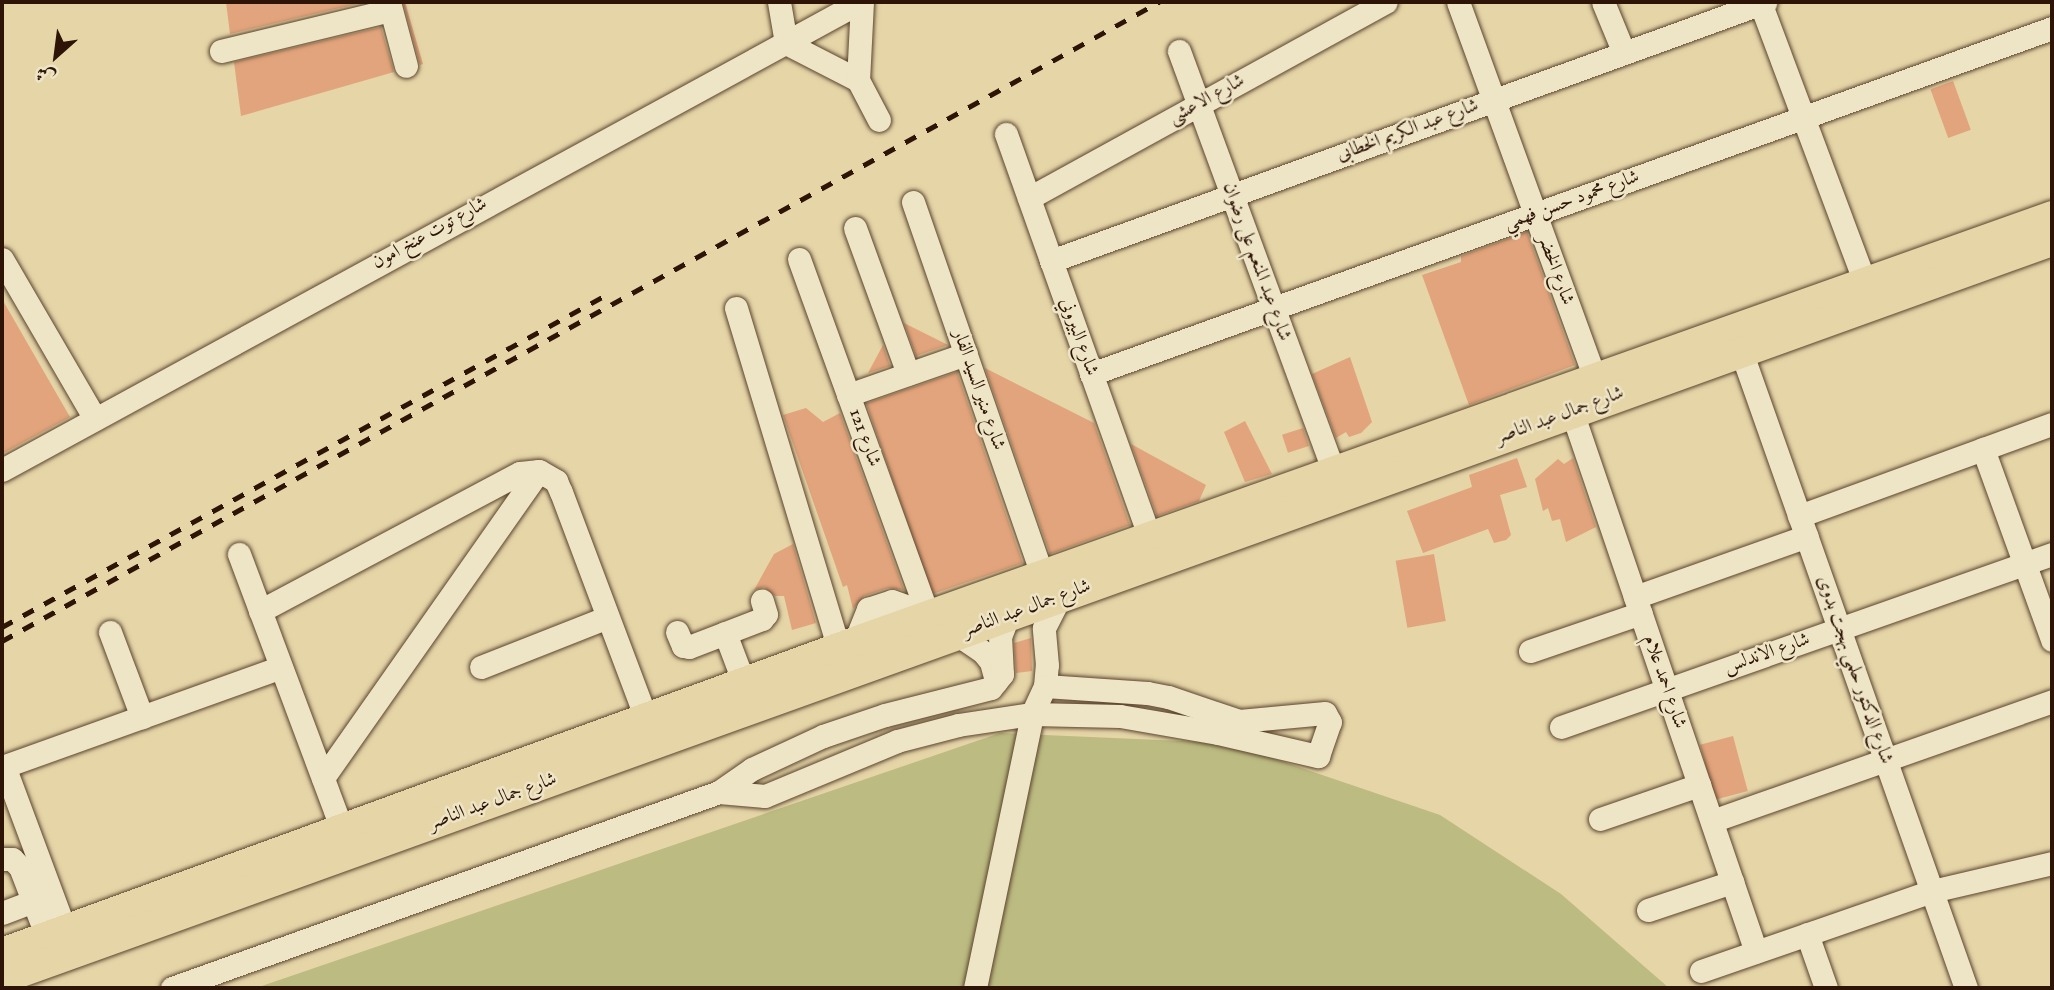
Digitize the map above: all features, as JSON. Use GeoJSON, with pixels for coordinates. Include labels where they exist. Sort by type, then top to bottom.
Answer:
{"type":"FeatureCollection","features":[{"type":"Feature","properties":{"kind":"main road","name":"شارع جمال عبد الناصر"},"geometry":{"type":"LineString","coordinates":[[1051,587],[1150,539],[2052,216]]}},
{"type":"Feature","properties":{"kind":"main road","name":"شارع جمال عبد الناصر"},"geometry":{"type":"LineString","coordinates":[[2,953],[342,829],[953,636],[1004,605],[1051,587],[1572,412],[2052,241]]}},
{"type":"Feature","properties":{"kind":"main road","name":"شارع جمال عبد الناصر"},"geometry":{"type":"LineString","coordinates":[[2,979],[650,731],[744,683],[925,617],[1004,605]]}},
{"type":"Feature","properties":{"kind":"street"},"geometry":{"type":"LineString","coordinates":[[779,2],[786,43],[858,80]]}},
{"type":"Feature","properties":{"kind":"street"},"geometry":{"type":"LineString","coordinates":[[861,2],[858,80],[880,120]]}},
{"type":"Feature","properties":{"kind":"street","name":"شارع توت عنخ امون"},"geometry":{"type":"LineString","coordinates":[[2,470],[861,2]]}},
{"type":"Feature","properties":{"kind":"street","name":"شارع الاعشى"},"geometry":{"type":"LineString","coordinates":[[1029,198],[1386,2]]}},
{"type":"Feature","properties":{"kind":"street","name":"شارع الخضر"},"geometry":{"type":"LineString","coordinates":[[1458,2],[1595,379]]}},
{"type":"Feature","properties":{"kind":"street"},"geometry":{"type":"LineString","coordinates":[[1603,2],[1624,53]]}},
{"type":"Feature","properties":{"kind":"street"},"geometry":{"type":"LineString","coordinates":[[1762,2],[1865,283]]}},
{"type":"Feature","properties":{"kind":"street","name":"شارع عبد الكريم الخطابى"},"geometry":{"type":"LineString","coordinates":[[1051,261],[1762,2]]}},
{"type":"Feature","properties":{"kind":"street"},"geometry":{"type":"LineString","coordinates":[[221,51],[390,6],[406,66]]}},
{"type":"Feature","properties":{"kind":"street","name":"شارع محمود حسن فهمي"},"geometry":{"type":"LineString","coordinates":[[1091,374],[2052,28]]}},
{"type":"Feature","properties":{"kind":"street","name":"شارع عبد المنعم على رضوان"},"geometry":{"type":"LineString","coordinates":[[1179,51],[1334,473]]}},
{"type":"Feature","properties":{"kind":"street","name":"شارع البيروني"},"geometry":{"type":"LineString","coordinates":[[1006,134],[1150,539]]}},
{"type":"Feature","properties":{"kind":"street","name":"شارع منير السيد الفار"},"geometry":{"type":"LineString","coordinates":[[913,202],[1051,587]]}},
{"type":"Feature","properties":{"kind":"street"},"geometry":{"type":"LineString","coordinates":[[855,228],[908,374]]}},
{"type":"Feature","properties":{"kind":"street"},"geometry":{"type":"LineString","coordinates":[[2,259],[95,419]]}},
{"type":"Feature","properties":{"kind":"street","name":"شارع 121"},"geometry":{"type":"LineString","coordinates":[[799,260],[925,617]]}},
{"type":"Feature","properties":{"kind":"street"},"geometry":{"type":"LineString","coordinates":[[736,308],[851,644]]}},
{"type":"Feature","properties":{"kind":"street","name":"شارع الدكتور حلمي بهجت بدوى"},"geometry":{"type":"LineString","coordinates":[[1741,351],[1966,988]]}},
{"type":"Feature","properties":{"kind":"street"},"geometry":{"type":"LineString","coordinates":[[848,395],[966,354]]}},
{"type":"Feature","properties":{"kind":"street","name":"شارع احمد علام"},"geometry":{"type":"LineString","coordinates":[[1572,412],[1756,952]]}},
{"type":"Feature","properties":{"kind":"street"},"geometry":{"type":"LineString","coordinates":[[1530,651],[1638,605],[1803,526],[1983,449],[2052,424]]}},
{"type":"Feature","properties":{"kind":"street"},"geometry":{"type":"LineString","coordinates":[[1983,449],[2052,640]]}},
{"type":"Feature","properties":{"kind":"street"},"geometry":{"type":"LineString","coordinates":[[260,611],[520,473],[543,472],[556,481],[561,492],[650,731]]}},
{"type":"Feature","properties":{"kind":"street"},"geometry":{"type":"LineString","coordinates":[[323,778],[543,472]]}},
{"type":"Feature","properties":{"kind":"street"},"geometry":{"type":"LineString","coordinates":[[239,554],[342,829]]}},
{"type":"Feature","properties":{"kind":"street","name":"شارع الاندلس"},"geometry":{"type":"LineString","coordinates":[[1561,727],[2052,554]]}},
{"type":"Feature","properties":{"kind":"street"},"geometry":{"type":"LineString","coordinates":[[975,988],[1032,714],[1046,675],[1044,628],[1051,587]]}},
{"type":"Feature","properties":{"kind":"street"},"geometry":{"type":"LineString","coordinates":[[677,632],[686,647],[725,633],[764,617],[762,601]]}},
{"type":"Feature","properties":{"kind":"street"},"geometry":{"type":"LineString","coordinates":[[172,988],[719,792],[752,769],[823,736],[884,715],[997,684],[1002,674],[1000,637],[1004,605]]}},
{"type":"Feature","properties":{"kind":"street"},"geometry":{"type":"LineString","coordinates":[[481,667],[608,617]]}},
{"type":"Feature","properties":{"kind":"street"},"geometry":{"type":"LineString","coordinates":[[110,632],[142,717]]}},
{"type":"Feature","properties":{"kind":"street"},"geometry":{"type":"LineString","coordinates":[[725,633],[744,683]]}},
{"type":"Feature","properties":{"kind":"street"},"geometry":{"type":"LineString","coordinates":[[953,636],[964,639],[983,652],[991,662],[997,684]]}},
{"type":"Feature","properties":{"kind":"street"},"geometry":{"type":"LineString","coordinates":[[56,933],[3,766],[281,667]]}},
{"type":"Feature","properties":{"kind":"street"},"geometry":{"type":"LineString","coordinates":[[719,792],[765,796],[897,741],[958,725],[1032,714],[1120,716],[1218,733],[1318,756],[1330,722],[1325,713],[1239,721],[1179,700],[1046,675]]}},
{"type":"Feature","properties":{"kind":"street"},"geometry":{"type":"LineString","coordinates":[[1712,821],[2052,701]]}},
{"type":"Feature","properties":{"kind":"street"},"geometry":{"type":"LineString","coordinates":[[823,736],[823,754],[838,765]]}},
{"type":"Feature","properties":{"kind":"street"},"geometry":{"type":"LineString","coordinates":[[1600,819],[1699,785]]}},
{"type":"Feature","properties":{"kind":"street"},"geometry":{"type":"LineString","coordinates":[[2,859],[12,859],[20,867],[33,901],[56,933]]}},
{"type":"Feature","properties":{"kind":"street"},"geometry":{"type":"LineString","coordinates":[[1701,971],[1932,891],[2052,863]]}},
{"type":"Feature","properties":{"kind":"street"},"geometry":{"type":"LineString","coordinates":[[1648,910],[1732,882]]}},
{"type":"Feature","properties":{"kind":"street"},"geometry":{"type":"LineString","coordinates":[[2,913],[33,901]]}},
{"type":"Feature","properties":{"kind":"street"},"geometry":{"type":"LineString","coordinates":[[1807,934],[1826,988]]}},
{"type":"Feature","properties":{"kind":"shaded area"},"geometry":{"type":"Polygon","coordinates":[[[1000,733],[1228,743],[1440,815],[1561,894],[1669,988],[256,988],[1000,733]]]}},
{"type":"Feature","properties":{"kind":"building"},"geometry":{"type":"Polygon","coordinates":[[[226,2],[365,2],[230,34],[226,2]]]}},
{"type":"Feature","properties":{"kind":"building"},"geometry":{"type":"Polygon","coordinates":[[[403,2],[423,64],[420,65],[403,2]]]}},
{"type":"Feature","properties":{"kind":"building"},"geometry":{"type":"Polygon","coordinates":[[[381,27],[394,72],[241,116],[234,62],[381,27]]]}},
{"type":"Feature","properties":{"kind":"building"},"geometry":{"type":"Polygon","coordinates":[[[1953,81],[1971,130],[1948,138],[1930,89],[1953,81]]]}},
{"type":"Feature","properties":{"kind":"building"},"geometry":{"type":"Polygon","coordinates":[[[1527,232],[1575,365],[1469,405],[1422,275],[1461,262],[1461,256],[1527,232]]]}},
{"type":"Feature","properties":{"kind":"building"},"geometry":{"type":"Polygon","coordinates":[[[2,299],[70,417],[2,454],[2,299]]]}},
{"type":"Feature","properties":{"kind":"building"},"geometry":{"type":"Polygon","coordinates":[[[904,323],[948,345],[916,356],[904,323]]]}},
{"type":"Feature","properties":{"kind":"building"},"geometry":{"type":"Polygon","coordinates":[[[883,345],[890,366],[868,373],[883,345]]]}},
{"type":"Feature","properties":{"kind":"building"},"geometry":{"type":"Polygon","coordinates":[[[1350,357],[1372,422],[1361,433],[1349,437],[1346,432],[1336,438],[1312,374],[1350,357]]]}},
{"type":"Feature","properties":{"kind":"building"},"geometry":{"type":"Polygon","coordinates":[[[985,368],[1094,423],[1130,525],[1050,554],[985,368]]]}},
{"type":"Feature","properties":{"kind":"building"},"geometry":{"type":"Polygon","coordinates":[[[957,372],[1023,563],[932,594],[866,403],[957,372]]]}},
{"type":"Feature","properties":{"kind":"building"},"geometry":{"type":"Polygon","coordinates":[[[806,408],[823,422],[840,413],[904,590],[888,588],[864,596],[853,609],[847,585],[843,587],[783,415],[806,408]]]}},
{"type":"Feature","properties":{"kind":"building"},"geometry":{"type":"Polygon","coordinates":[[[1245,421],[1272,474],[1245,482],[1224,432],[1245,421]]]}},
{"type":"Feature","properties":{"kind":"building"},"geometry":{"type":"Polygon","coordinates":[[[1303,428],[1309,446],[1288,453],[1282,435],[1303,428]]]}},
{"type":"Feature","properties":{"kind":"building"},"geometry":{"type":"Polygon","coordinates":[[[1131,444],[1206,485],[1199,501],[1157,516],[1131,444]]]}},
{"type":"Feature","properties":{"kind":"building"},"geometry":{"type":"Polygon","coordinates":[[[1517,458],[1527,487],[1500,495],[1511,535],[1506,540],[1494,543],[1488,529],[1423,553],[1407,511],[1472,487],[1469,475],[1517,458]]]}},
{"type":"Feature","properties":{"kind":"building"},"geometry":{"type":"Polygon","coordinates":[[[1573,458],[1596,527],[1566,542],[1560,519],[1552,521],[1548,508],[1543,511],[1535,479],[1558,459],[1564,464],[1573,458]]]}},
{"type":"Feature","properties":{"kind":"building"},"geometry":{"type":"Polygon","coordinates":[[[793,544],[816,623],[792,630],[784,596],[775,596],[764,587],[754,590],[774,554],[793,544]]]}},
{"type":"Feature","properties":{"kind":"building"},"geometry":{"type":"Polygon","coordinates":[[[1434,554],[1446,621],[1407,628],[1396,561],[1434,554]]]}},
{"type":"Feature","properties":{"kind":"building"},"geometry":{"type":"Polygon","coordinates":[[[1031,638],[1032,671],[1016,673],[1014,643],[1031,638]]]}},
{"type":"Feature","properties":{"kind":"building"},"geometry":{"type":"Polygon","coordinates":[[[1733,736],[1748,791],[1715,800],[1700,745],[1733,736]]]}},
{"type":"Feature","properties":{"kind":"railway"},"geometry":{"type":"LineString","coordinates":[[2,641],[1159,2]]}},
{"type":"Feature","properties":{"kind":"railway"},"geometry":{"type":"LineString","coordinates":[[2,627],[606,295]]}}]}
